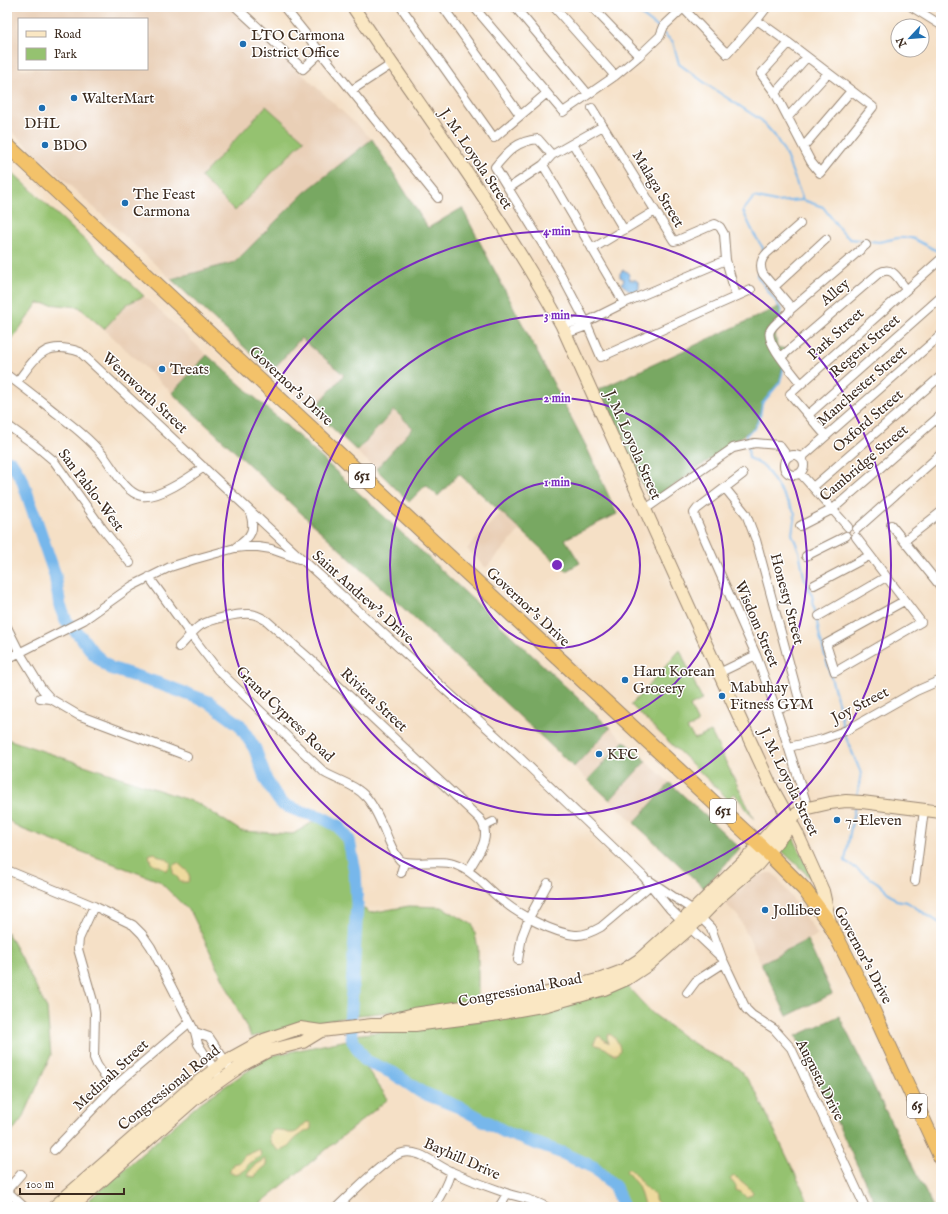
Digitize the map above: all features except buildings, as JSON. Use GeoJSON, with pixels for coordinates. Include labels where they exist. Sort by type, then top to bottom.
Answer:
{"type":"FeatureCollection","features":[{"type":"Feature","properties":{"kind":"highway","name":"Governor's Drive"},"geometry":{"type":"LineString","coordinates":[[7,144],[764,849],[804,888],[830,924],[866,996],[941,1158]]}},
{"type":"Feature","properties":{"kind":"main road","name":"J. M. Loyola Street"},"geometry":{"type":"LineString","coordinates":[[353,7],[511,239],[568,328],[644,510],[769,781],[789,819],[823,891],[830,924]]}},
{"type":"Feature","properties":{"kind":"main road","name":"Congressional Road"},"geometry":{"type":"LineString","coordinates":[[54,1207],[190,1088],[226,1062],[264,1040],[300,1028],[321,1030],[371,1025],[414,1026],[492,1015],[546,1004],[604,989],[627,979],[648,965],[696,914],[764,849],[780,820],[789,819],[808,808],[846,801],[941,812]]}},
{"type":"Feature","properties":{"kind":"main road","name":"Congressional Road"},"geometry":{"type":"LineString","coordinates":[[72,1207],[197,1097],[244,1064],[268,1051],[303,1042],[321,1030]]}},
{"type":"Feature","properties":{"kind":"street"},"geometry":{"type":"LineString","coordinates":[[236,7],[303,69],[321,52]]}},
{"type":"Feature","properties":{"kind":"street"},"geometry":{"type":"LineString","coordinates":[[284,7],[438,198]]}},
{"type":"Feature","properties":{"kind":"street"},"geometry":{"type":"LineString","coordinates":[[401,7],[494,138],[547,93]]}},
{"type":"Feature","properties":{"kind":"street"},"geometry":{"type":"LineString","coordinates":[[443,7],[520,116]]}},
{"type":"Feature","properties":{"kind":"street"},"geometry":{"type":"LineString","coordinates":[[474,7],[564,112],[615,76],[639,56],[660,36],[664,26],[683,7],[726,54],[767,7]]}},
{"type":"Feature","properties":{"kind":"street"},"geometry":{"type":"LineString","coordinates":[[515,7],[588,94]]}},
{"type":"Feature","properties":{"kind":"street"},"geometry":{"type":"LineString","coordinates":[[554,7],[615,76]]}},
{"type":"Feature","properties":{"kind":"street"},"geometry":{"type":"LineString","coordinates":[[592,7],[639,56]]}},
{"type":"Feature","properties":{"kind":"street"},"geometry":{"type":"LineString","coordinates":[[912,7],[941,26]]}},
{"type":"Feature","properties":{"kind":"street"},"geometry":{"type":"LineString","coordinates":[[757,20],[807,57],[873,108],[820,173],[811,162],[775,93],[761,74],[788,43]]}},
{"type":"Feature","properties":{"kind":"street"},"geometry":{"type":"LineString","coordinates":[[775,93],[807,57]]}},
{"type":"Feature","properties":{"kind":"street"},"geometry":{"type":"LineString","coordinates":[[352,90],[392,64]]}},
{"type":"Feature","properties":{"kind":"street"},"geometry":{"type":"LineString","coordinates":[[788,117],[828,73]]}},
{"type":"Feature","properties":{"kind":"street"},"geometry":{"type":"LineString","coordinates":[[804,146],[851,91]]}},
{"type":"Feature","properties":{"kind":"street","name":"Malaga Street"},"geometry":{"type":"LineString","coordinates":[[592,108],[674,240],[714,224],[720,226],[724,234],[726,260],[736,296]]}},
{"type":"Feature","properties":{"kind":"street"},"geometry":{"type":"LineString","coordinates":[[509,188],[543,164],[552,155],[603,126]]}},
{"type":"Feature","properties":{"kind":"street"},"geometry":{"type":"LineString","coordinates":[[552,155],[538,139],[527,140],[509,150],[496,167],[558,269],[586,322],[601,358],[751,290]]}},
{"type":"Feature","properties":{"kind":"street"},"geometry":{"type":"LineString","coordinates":[[573,144],[624,230]]}},
{"type":"Feature","properties":{"kind":"street"},"geometry":{"type":"LineString","coordinates":[[543,164],[624,303]]}},
{"type":"Feature","properties":{"kind":"street"},"geometry":{"type":"LineString","coordinates":[[592,249],[655,211]]}},
{"type":"Feature","properties":{"kind":"street"},"geometry":{"type":"LineString","coordinates":[[790,310],[788,303],[763,274],[760,263],[762,258],[800,224]]}},
{"type":"Feature","properties":{"kind":"street"},"geometry":{"type":"LineString","coordinates":[[774,287],[826,239]]}},
{"type":"Feature","properties":{"kind":"street","name":"Alley"},"geometry":{"type":"LineString","coordinates":[[801,384],[772,342],[770,330],[790,310],[866,245]]}},
{"type":"Feature","properties":{"kind":"street","name":"Park Street"},"geometry":{"type":"LineString","coordinates":[[826,436],[790,394],[941,259]]}},
{"type":"Feature","properties":{"kind":"street"},"geometry":{"type":"LineString","coordinates":[[568,328],[586,322],[624,303],[726,260]]}},
{"type":"Feature","properties":{"kind":"street","name":"Alley"},"geometry":{"type":"LineString","coordinates":[[781,357],[884,270],[890,270],[894,273],[906,289]]}},
{"type":"Feature","properties":{"kind":"street","name":"Regent Street"},"geometry":{"type":"LineString","coordinates":[[808,415],[941,298]]}},
{"type":"Feature","properties":{"kind":"street","name":"Manchester Street"},"geometry":{"type":"LineString","coordinates":[[801,458],[941,335]]}},
{"type":"Feature","properties":{"kind":"street","name":"Wentworth Street"},"geometry":{"type":"LineString","coordinates":[[17,382],[35,359],[42,352],[50,348],[68,348],[80,352],[304,561]]}},
{"type":"Feature","properties":{"kind":"street"},"geometry":{"type":"LineString","coordinates":[[7,375],[87,438],[139,500],[170,488],[204,467]]}},
{"type":"Feature","properties":{"kind":"street","name":"Oxford Street"},"geometry":{"type":"LineString","coordinates":[[813,487],[941,376]]}},
{"type":"Feature","properties":{"kind":"street","name":"Cambridge Street"},"geometry":{"type":"LineString","coordinates":[[800,526],[833,509],[941,415]]}},
{"type":"Feature","properties":{"kind":"street","name":"San Pablo-West"},"geometry":{"type":"LineString","coordinates":[[7,425],[54,461],[102,528],[130,562]]}},
{"type":"Feature","properties":{"kind":"street"},"geometry":{"type":"LineString","coordinates":[[644,510],[733,448],[755,443],[779,445],[788,457]]}},
{"type":"Feature","properties":{"kind":"street"},"geometry":{"type":"LineString","coordinates":[[806,556],[846,536],[851,538],[941,454]]}},
{"type":"Feature","properties":{"kind":"street"},"geometry":{"type":"LineString","coordinates":[[795,455],[801,458],[804,463],[804,467],[800,473],[795,475],[786,471],[785,462],[788,457],[795,455]]}},
{"type":"Feature","properties":{"kind":"street"},"geometry":{"type":"LineString","coordinates":[[800,473],[848,527]]}},
{"type":"Feature","properties":{"kind":"street","name":"Wisdom Street"},"geometry":{"type":"LineString","coordinates":[[744,474],[697,509],[694,513],[756,655],[776,709],[808,808]]}},
{"type":"Feature","properties":{"kind":"street","name":"Honesty Street"},"geometry":{"type":"LineString","coordinates":[[725,488],[746,514],[756,540],[799,699],[799,702],[796,704],[776,709]]}},
{"type":"Feature","properties":{"kind":"street"},"geometry":{"type":"LineString","coordinates":[[235,548],[245,541],[250,535],[253,519],[249,510]]}},
{"type":"Feature","properties":{"kind":"street"},"geometry":{"type":"LineString","coordinates":[[904,541],[941,512]]}},
{"type":"Feature","properties":{"kind":"street"},"geometry":{"type":"LineString","coordinates":[[891,525],[941,587]]}},
{"type":"Feature","properties":{"kind":"street"},"geometry":{"type":"LineString","coordinates":[[848,527],[854,526],[856,533],[869,556],[921,622],[835,672],[826,644],[904,601]]}},
{"type":"Feature","properties":{"kind":"street"},"geometry":{"type":"LineString","coordinates":[[846,536],[846,530],[848,527]]}},
{"type":"Feature","properties":{"kind":"street","name":"Saint Andrew's Drive"},"geometry":{"type":"LineString","coordinates":[[7,659],[84,620],[132,586],[170,567],[235,548],[258,547],[271,549],[304,561],[518,756],[643,876],[652,884],[696,914]]}},
{"type":"Feature","properties":{"kind":"street"},"geometry":{"type":"LineString","coordinates":[[814,584],[869,556]]}},
{"type":"Feature","properties":{"kind":"street","name":"Grand Cypress Road"},"geometry":{"type":"LineString","coordinates":[[149,577],[218,670],[325,773],[346,783],[366,798],[373,807],[394,851],[404,863]]}},
{"type":"Feature","properties":{"kind":"street"},"geometry":{"type":"LineString","coordinates":[[819,616],[886,577]]}},
{"type":"Feature","properties":{"kind":"street","name":"Riviera Street"},"geometry":{"type":"LineString","coordinates":[[179,647],[195,630],[207,622],[240,614],[260,616],[310,659],[474,812],[485,826]]}},
{"type":"Feature","properties":{"kind":"street"},"geometry":{"type":"LineString","coordinates":[[7,627],[20,653],[42,689],[51,699],[78,715],[187,756]]}},
{"type":"Feature","properties":{"kind":"street"},"geometry":{"type":"LineString","coordinates":[[719,673],[756,655]]}},
{"type":"Feature","properties":{"kind":"street","name":"Joy Street"},"geometry":{"type":"LineString","coordinates":[[788,747],[823,739],[844,731],[916,691],[941,680]]}},
{"type":"Feature","properties":{"kind":"street"},"geometry":{"type":"LineString","coordinates":[[40,698],[51,699]]}},
{"type":"Feature","properties":{"kind":"street"},"geometry":{"type":"LineString","coordinates":[[915,881],[924,810]]}},
{"type":"Feature","properties":{"kind":"street"},"geometry":{"type":"LineString","coordinates":[[468,871],[485,841],[485,826],[493,822]]}},
{"type":"Feature","properties":{"kind":"street"},"geometry":{"type":"LineString","coordinates":[[401,873],[404,863],[441,862],[455,864],[468,871],[504,903],[529,918],[564,932],[577,935],[587,934],[601,927],[652,884]]}},
{"type":"Feature","properties":{"kind":"street"},"geometry":{"type":"LineString","coordinates":[[7,870],[94,906],[133,925],[142,934],[151,947],[195,1032],[198,1044],[222,1080]]}},
{"type":"Feature","properties":{"kind":"street"},"geometry":{"type":"LineString","coordinates":[[518,960],[522,936],[529,918],[548,883]]}},
{"type":"Feature","properties":{"kind":"street","name":"Saint Andrew's Drive"},"geometry":{"type":"LineString","coordinates":[[652,884],[670,909],[686,924]]}},
{"type":"Feature","properties":{"kind":"street"},"geometry":{"type":"LineString","coordinates":[[94,906],[79,938],[78,949],[93,1001],[96,1026],[93,1051],[94,1058],[97,1066],[115,1086]]}},
{"type":"Feature","properties":{"kind":"street","name":"Augusta Drive"},"geometry":{"type":"LineString","coordinates":[[696,914],[711,928],[723,960],[746,1009],[752,1015],[774,1029],[791,1048],[865,1207]]}},
{"type":"Feature","properties":{"kind":"street","name":"Augusta Drive"},"geometry":{"type":"LineString","coordinates":[[686,924],[723,960]]}},
{"type":"Feature","properties":{"kind":"street"},"geometry":{"type":"LineString","coordinates":[[687,993],[696,981],[723,960]]}},
{"type":"Feature","properties":{"kind":"street","name":"Medinah Street"},"geometry":{"type":"LineString","coordinates":[[54,1150],[115,1086],[190,1022]]}},
{"type":"Feature","properties":{"kind":"street"},"geometry":{"type":"LineString","coordinates":[[195,1032],[209,1037],[233,1072]]}},
{"type":"Feature","properties":{"kind":"street","name":"Bayhill Drive"},"geometry":{"type":"LineString","coordinates":[[336,1207],[390,1159],[401,1153],[409,1152],[418,1154],[451,1171],[507,1194],[533,1200],[546,1207]]}},
{"type":"Feature","properties":{"kind":"street"},"geometry":{"type":"LineString","coordinates":[[433,1207],[448,1182],[451,1171]]}},
{"type":"Feature","properties":{"kind":"street"},"geometry":{"type":"LineString","coordinates":[[21,1174],[7,1191],[24,1207]]}},
{"type":"Feature","properties":{"kind":"street"},"geometry":{"type":"LineString","coordinates":[[499,1207],[507,1194]]}},
{"type":"Feature","properties":{"kind":"shaded area"},"geometry":{"type":"Polygon","coordinates":[[[7,7],[230,7],[372,139],[304,193],[235,262],[171,279],[7,127],[7,7]]]}},
{"type":"Feature","properties":{"kind":"shaded area"},"geometry":{"type":"Polygon","coordinates":[[[144,296],[207,355],[172,393],[104,329],[127,304],[144,296]]]}},
{"type":"Feature","properties":{"kind":"shaded area"},"geometry":{"type":"Polygon","coordinates":[[[301,338],[344,376],[313,410],[271,372],[301,338]]]}},
{"type":"Feature","properties":{"kind":"shaded area"},"geometry":{"type":"Polygon","coordinates":[[[394,410],[413,428],[376,469],[357,452],[394,410]]]}},
{"type":"Feature","properties":{"kind":"shaded area"},"geometry":{"type":"Polygon","coordinates":[[[501,512],[520,530],[486,568],[467,549],[501,512]]]}},
{"type":"Feature","properties":{"kind":"shaded area","name":"KFC"},"geometry":{"type":"Polygon","coordinates":[[[610,728],[624,741],[588,780],[574,767],[610,728]]]}},
{"type":"Feature","properties":{"kind":"shaded area"},"geometry":{"type":"Polygon","coordinates":[[[646,761],[670,783],[634,823],[610,800],[646,761]]]}},
{"type":"Feature","properties":{"kind":"shaded area","name":"Jollibee"},"geometry":{"type":"Polygon","coordinates":[[[772,873],[777,877],[818,935],[761,963],[738,916],[725,903],[755,877],[772,873]]]}},
{"type":"Feature","properties":{"kind":"green space"},"geometry":{"type":"Polygon","coordinates":[[[266,106],[304,140],[235,211],[201,177],[266,106]]]}},
{"type":"Feature","properties":{"kind":"green space"},"geometry":{"type":"Polygon","coordinates":[[[372,139],[428,228],[462,208],[586,446],[617,514],[565,539],[580,563],[566,571],[459,474],[438,496],[426,485],[409,502],[376,469],[413,428],[394,410],[357,451],[313,410],[344,375],[301,338],[271,372],[171,279],[235,262],[304,193],[372,139]]]}},
{"type":"Feature","properties":{"kind":"green space"},"geometry":{"type":"Polygon","coordinates":[[[7,167],[144,296],[127,304],[104,329],[79,307],[38,303],[7,346],[7,167]]]}},
{"type":"Feature","properties":{"kind":"green space"},"geometry":{"type":"Polygon","coordinates":[[[778,307],[781,310],[779,318],[786,322],[775,332],[777,347],[791,350],[783,365],[780,381],[762,403],[755,427],[651,502],[598,390],[778,307]]]}},
{"type":"Feature","properties":{"kind":"green space"},"geometry":{"type":"Polygon","coordinates":[[[207,355],[297,435],[610,728],[574,767],[172,393],[207,355]]]}},
{"type":"Feature","properties":{"kind":"green space"},"geometry":{"type":"Polygon","coordinates":[[[680,650],[702,700],[690,706],[698,723],[687,729],[695,739],[711,732],[754,819],[734,793],[728,799],[631,705],[680,650]]]}},
{"type":"Feature","properties":{"kind":"green space"},"geometry":{"type":"Polygon","coordinates":[[[7,739],[197,803],[241,831],[293,834],[321,817],[332,822],[344,833],[349,842],[356,873],[357,904],[370,913],[409,906],[442,907],[473,925],[478,948],[478,1002],[351,1016],[251,1037],[192,914],[159,881],[19,828],[7,819],[7,739]]]}},
{"type":"Feature","properties":{"kind":"green space"},"geometry":{"type":"Polygon","coordinates":[[[624,741],[646,761],[610,800],[588,780],[624,741]]]}},
{"type":"Feature","properties":{"kind":"green space"},"geometry":{"type":"Polygon","coordinates":[[[670,783],[740,848],[704,888],[634,823],[670,783]]]}},
{"type":"Feature","properties":{"kind":"green space"},"geometry":{"type":"Polygon","coordinates":[[[793,837],[814,881],[780,849],[793,837]]]}},
{"type":"Feature","properties":{"kind":"green space"},"geometry":{"type":"Polygon","coordinates":[[[7,932],[47,1009],[51,1055],[24,1116],[7,1138],[7,932]]]}},
{"type":"Feature","properties":{"kind":"green space"},"geometry":{"type":"Polygon","coordinates":[[[807,940],[832,994],[787,1016],[761,963],[807,940]]]}},
{"type":"Feature","properties":{"kind":"green space"},"geometry":{"type":"Polygon","coordinates":[[[626,985],[652,1013],[684,1037],[707,1052],[730,1062],[741,1071],[754,1088],[811,1207],[623,1207],[615,1187],[595,1168],[565,1154],[507,1133],[459,1107],[421,1092],[393,1073],[366,1061],[351,1043],[353,1035],[488,1020],[626,985]]]}},
{"type":"Feature","properties":{"kind":"green space"},"geometry":{"type":"Polygon","coordinates":[[[839,1016],[933,1207],[877,1207],[796,1036],[839,1016]]]}},
{"type":"Feature","properties":{"kind":"green space"},"geometry":{"type":"Polygon","coordinates":[[[347,1040],[388,1099],[256,1207],[81,1207],[200,1103],[270,1056],[347,1040]]]}},
{"type":"Feature","properties":{"kind":"sand"},"geometry":{"type":"Polygon","coordinates":[[[155,853],[159,857],[168,860],[171,864],[167,870],[151,862],[149,855],[155,853]]]}},
{"type":"Feature","properties":{"kind":"sand"},"geometry":{"type":"Polygon","coordinates":[[[178,863],[188,872],[190,878],[188,882],[180,882],[173,873],[173,866],[178,863]]]}},
{"type":"Feature","properties":{"kind":"sand"},"geometry":{"type":"Polygon","coordinates":[[[609,1034],[614,1037],[618,1043],[620,1050],[617,1054],[613,1054],[594,1043],[596,1038],[599,1036],[609,1043],[607,1037],[609,1034]]]}},
{"type":"Feature","properties":{"kind":"sand"},"geometry":{"type":"Polygon","coordinates":[[[307,1122],[311,1123],[311,1129],[300,1135],[284,1150],[278,1150],[271,1142],[269,1135],[274,1130],[294,1133],[307,1122]]]}},
{"type":"Feature","properties":{"kind":"sand"},"geometry":{"type":"Polygon","coordinates":[[[258,1150],[260,1151],[261,1156],[249,1163],[245,1170],[236,1174],[230,1172],[233,1164],[240,1162],[244,1156],[258,1150]]]}},
{"type":"Feature","properties":{"kind":"sand"},"geometry":{"type":"Polygon","coordinates":[[[265,1159],[267,1165],[257,1173],[255,1177],[249,1176],[248,1173],[256,1164],[265,1159]]]}},
{"type":"Feature","properties":{"kind":"sand"},"geometry":{"type":"Polygon","coordinates":[[[629,1168],[645,1187],[653,1193],[655,1200],[663,1207],[645,1207],[638,1186],[626,1171],[629,1168]]]}},
{"type":"Feature","properties":{"kind":"sand"},"geometry":{"type":"Polygon","coordinates":[[[734,1176],[753,1192],[751,1195],[746,1197],[741,1192],[736,1190],[736,1186],[730,1179],[734,1176]]]}},
{"type":"Feature","properties":{"kind":"water"},"geometry":{"type":"Polygon","coordinates":[[[623,270],[628,272],[630,280],[636,280],[639,283],[639,289],[632,292],[622,284],[624,279],[620,277],[620,273],[623,270]]]}},
{"type":"Feature","properties":{"kind":"waterway"},"geometry":{"type":"LineString","coordinates":[[631,7],[660,29]]}},
{"type":"Feature","properties":{"kind":"waterway"},"geometry":{"type":"LineString","coordinates":[[664,34],[673,42],[679,64],[712,88],[761,120],[775,136],[785,153],[803,200]]}},
{"type":"Feature","properties":{"kind":"waterway"},"geometry":{"type":"LineString","coordinates":[[762,253],[763,248],[754,234],[743,211],[754,197],[775,202],[803,200],[823,207],[842,232],[850,239],[879,242],[898,238],[912,238],[941,253]]}},
{"type":"Feature","properties":{"kind":"waterway"},"geometry":{"type":"LineString","coordinates":[[758,271],[757,276],[782,310],[780,316]]}},
{"type":"Feature","properties":{"kind":"waterway"},"geometry":{"type":"LineString","coordinates":[[746,439],[746,435],[755,428],[760,417],[762,404],[780,382],[784,366]]}},
{"type":"Feature","properties":{"kind":"waterway"},"geometry":{"type":"LineString","coordinates":[[748,448],[749,458],[765,467],[795,513],[792,534],[799,551],[804,577],[812,595],[820,638],[840,709],[843,729]]}},
{"type":"Feature","properties":{"kind":"waterway"},"geometry":{"type":"LineString","coordinates":[[7,461],[11,462],[22,479],[55,575],[60,606],[66,621],[94,654],[110,668],[209,702],[240,725],[255,749],[266,780],[282,804],[299,811],[321,817],[338,826],[349,840],[355,872],[357,904],[350,1025],[353,1041],[366,1061],[393,1073],[421,1092],[459,1107],[507,1133],[565,1154],[595,1168],[615,1187],[623,1207]]}},
{"type":"Feature","properties":{"kind":"waterway"},"geometry":{"type":"LineString","coordinates":[[844,733],[861,773],[857,797]]}},
{"type":"Feature","properties":{"kind":"waterway"},"geometry":{"type":"LineString","coordinates":[[855,805],[845,861],[878,883],[896,900],[907,902],[941,924]]}},
{"type":"Feature","properties":{"kind":"place","name":"LTO Carmona District Office"},"geometry":{"type":"Point","coordinates":[243,44]}},
{"type":"Feature","properties":{"kind":"place","name":"WalterMart"},"geometry":{"type":"Point","coordinates":[74,98]}},
{"type":"Feature","properties":{"kind":"place","name":"DHL"},"geometry":{"type":"Point","coordinates":[42,108]}},
{"type":"Feature","properties":{"kind":"place","name":"BDO"},"geometry":{"type":"Point","coordinates":[45,145]}},
{"type":"Feature","properties":{"kind":"place","name":"The Feast Carmona"},"geometry":{"type":"Point","coordinates":[125,203]}},
{"type":"Feature","properties":{"kind":"place","name":"Treats"},"geometry":{"type":"Point","coordinates":[162,369]}},
{"type":"Feature","properties":{"kind":"place","name":"Haru Korean Grocery"},"geometry":{"type":"Point","coordinates":[625,680]}},
{"type":"Feature","properties":{"kind":"place","name":"Mabuhay Fitness GYM"},"geometry":{"type":"Point","coordinates":[722,696]}},
{"type":"Feature","properties":{"kind":"place","name":"KFC"},"geometry":{"type":"Point","coordinates":[599,754]}},
{"type":"Feature","properties":{"kind":"place","name":"7-Eleven"},"geometry":{"type":"Point","coordinates":[837,820]}},
{"type":"Feature","properties":{"kind":"place","name":"Jollibee"},"geometry":{"type":"Point","coordinates":[765,910]}}]}
